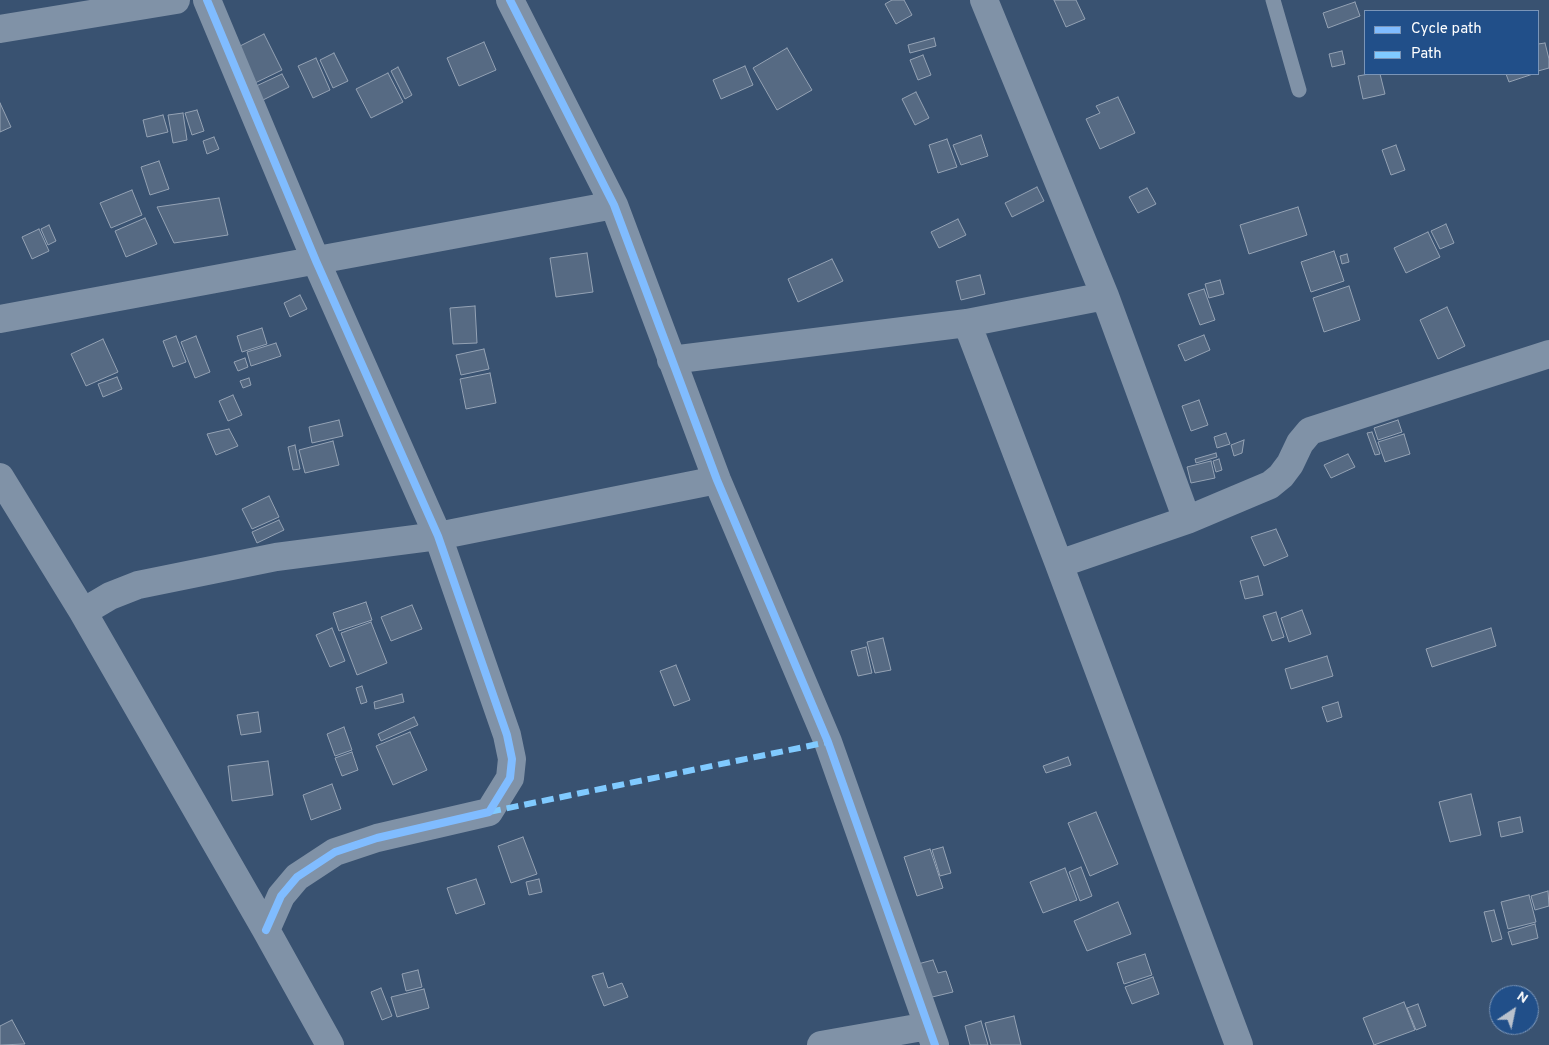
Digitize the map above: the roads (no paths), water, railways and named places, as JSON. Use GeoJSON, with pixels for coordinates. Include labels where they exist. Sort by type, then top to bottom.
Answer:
{"type":"FeatureCollection","features":[{"type":"Feature","properties":{"kind":"street"},"geometry":{"type":"LineString","coordinates":[[0,29],[176,0]]}},
{"type":"Feature","properties":{"kind":"street"},"geometry":{"type":"LineString","coordinates":[[207,0],[316,261],[438,536],[507,735],[512,759],[510,778],[489,812],[377,838],[335,852],[297,877],[281,896],[266,930]]}},
{"type":"Feature","properties":{"kind":"street"},"geometry":{"type":"LineString","coordinates":[[510,0],[614,205],[717,480],[828,742],[932,1035],[821,1045]]}},
{"type":"Feature","properties":{"kind":"street"},"geometry":{"type":"LineString","coordinates":[[984,0],[1105,296],[1187,520]]}},
{"type":"Feature","properties":{"kind":"street"},"geometry":{"type":"LineString","coordinates":[[0,318],[614,205]]}},
{"type":"Feature","properties":{"kind":"street"},"geometry":{"type":"LineString","coordinates":[[671,360],[967,323],[1105,296]]}},
{"type":"Feature","properties":{"kind":"street"},"geometry":{"type":"LineString","coordinates":[[967,323],[1239,1045]]}},
{"type":"Feature","properties":{"kind":"street"},"geometry":{"type":"LineString","coordinates":[[1059,564],[1187,520],[1270,485],[1281,476],[1290,464],[1300,443],[1310,431],[1549,354]]}},
{"type":"Feature","properties":{"kind":"street"},"geometry":{"type":"LineString","coordinates":[[0,476],[83,612],[330,1045]]}},
{"type":"Feature","properties":{"kind":"street"},"geometry":{"type":"LineString","coordinates":[[83,612],[110,596],[138,585],[276,558],[438,536],[717,480]]}},
{"type":"Feature","properties":{"kind":"lane"},"geometry":{"type":"LineString","coordinates":[[1273,0],[1299,90]]}}]}
